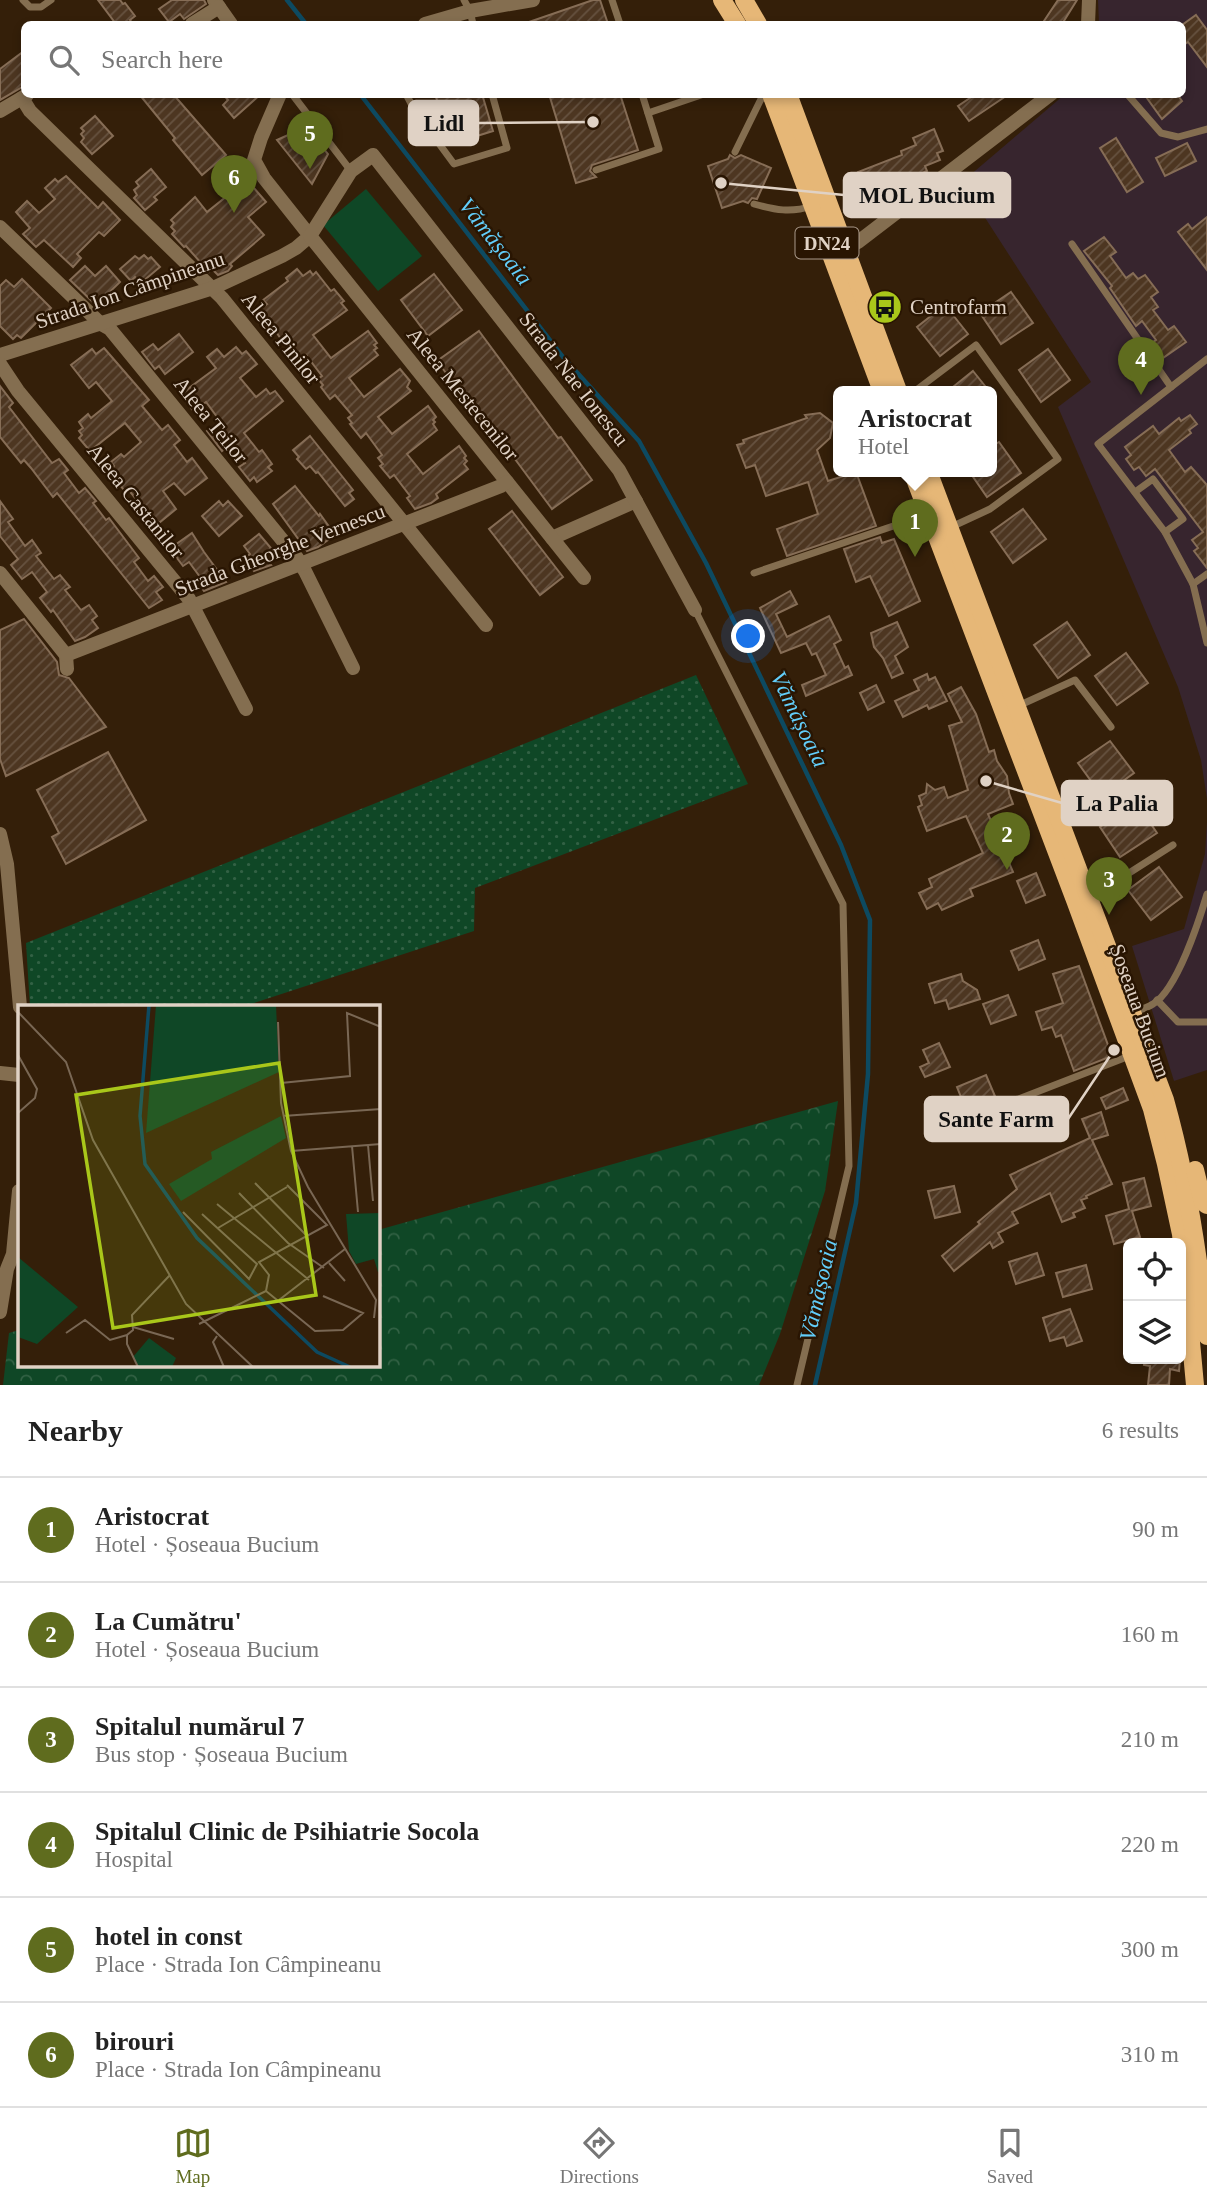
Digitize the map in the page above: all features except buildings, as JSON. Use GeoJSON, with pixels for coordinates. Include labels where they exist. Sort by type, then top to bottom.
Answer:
{"type":"FeatureCollection","features":[{"type":"Feature","properties":{"kind":"main road"},"geometry":{"type":"LineString","coordinates":[[722,0],[735,21]]}},
{"type":"Feature","properties":{"kind":"main road"},"geometry":{"type":"LineString","coordinates":[[744,0],[756,21]]}},
{"type":"Feature","properties":{"kind":"main road","name":"DN24"},"geometry":{"type":"LineString","coordinates":[[773,98],[820,203]]}},
{"type":"Feature","properties":{"kind":"main road","name":"DN24"},"geometry":{"type":"LineString","coordinates":[[789,98],[820,203],[880,386]]}},
{"type":"Feature","properties":{"kind":"main road","name":"DN24"},"geometry":{"type":"LineString","coordinates":[[837,250],[896,386]]}},
{"type":"Feature","properties":{"kind":"main road","name":"Șoseaua Bucium"},"geometry":{"type":"LineString","coordinates":[[916,477],[936,512],[1125,1014],[1161,1090],[1176,1139],[1194,1232],[1207,1336]]}},
{"type":"Feature","properties":{"kind":"main road","name":"Șoseaua Bucium"},"geometry":{"type":"LineString","coordinates":[[929,477],[936,512]]}},
{"type":"Feature","properties":{"kind":"main road","name":"Șoseaua Bucium"},"geometry":{"type":"LineString","coordinates":[[1125,1014],[1132,1055],[1152,1109],[1166,1164],[1194,1232],[1195,1385]]}},
{"type":"Feature","properties":{"kind":"main road"},"geometry":{"type":"LineString","coordinates":[[1176,1139],[1191,1154],[1203,1202],[1207,1205]]}},
{"type":"Feature","properties":{"kind":"street"},"geometry":{"type":"LineString","coordinates":[[436,21],[533,0]]}},
{"type":"Feature","properties":{"kind":"street"},"geometry":{"type":"LineString","coordinates":[[1088,21],[1089,0]]}},
{"type":"Feature","properties":{"kind":"street"},"geometry":{"type":"LineString","coordinates":[[196,21],[217,3],[229,21]]}},
{"type":"Feature","properties":{"kind":"street"},"geometry":{"type":"LineString","coordinates":[[0,111],[22,98]]}},
{"type":"Feature","properties":{"kind":"street","name":"Aleea Pinilor"},"geometry":{"type":"LineString","coordinates":[[26,98],[30,111],[213,288],[486,625]]}},
{"type":"Feature","properties":{"kind":"street"},"geometry":{"type":"LineString","coordinates":[[278,98],[254,160],[264,178],[310,236],[351,171]]}},
{"type":"Feature","properties":{"kind":"street"},"geometry":{"type":"LineString","coordinates":[[837,250],[858,242],[1046,98]]}},
{"type":"Feature","properties":{"kind":"street","name":"Strada Nae Ionescu"},"geometry":{"type":"LineString","coordinates":[[351,171],[373,155],[619,470],[695,610]]}},
{"type":"Feature","properties":{"kind":"street","name":"Aleea Teilor"},"geometry":{"type":"LineString","coordinates":[[0,227],[101,324],[110,329],[301,564],[353,668]]}},
{"type":"Feature","properties":{"kind":"street","name":"Strada Ion Câmpineanu"},"geometry":{"type":"LineString","coordinates":[[0,355],[213,288],[282,256],[310,236]]}},
{"type":"Feature","properties":{"kind":"street","name":"Aleea Mestecenilor"},"geometry":{"type":"LineString","coordinates":[[310,236],[584,578]]}},
{"type":"Feature","properties":{"kind":"street","name":"Aleea Castanilor"},"geometry":{"type":"LineString","coordinates":[[0,364],[18,391],[193,604],[246,709]]}},
{"type":"Feature","properties":{"kind":"street","name":"Strada Gheorghe Vernescu"},"geometry":{"type":"LineString","coordinates":[[0,573],[66,662],[193,604],[405,524],[507,482]]}},
{"type":"Feature","properties":{"kind":"street"},"geometry":{"type":"LineString","coordinates":[[552,538],[636,501]]}},
{"type":"Feature","properties":{"kind":"street"},"geometry":{"type":"LineString","coordinates":[[0,834],[20,1005]]}},
{"type":"Feature","properties":{"kind":"street"},"geometry":{"type":"LineString","coordinates":[[0,1073],[18,1075]]}},
{"type":"Feature","properties":{"kind":"street"},"geometry":{"type":"LineString","coordinates":[[0,1312],[4,1269],[13,1254],[18,1202]]}},
{"type":"Feature","properties":{"kind":"lane"},"geometry":{"type":"LineString","coordinates":[[23,0],[30,7],[41,7],[51,0]]}},
{"type":"Feature","properties":{"kind":"lane"},"geometry":{"type":"LineString","coordinates":[[612,0],[619,21]]}},
{"type":"Feature","properties":{"kind":"lane"},"geometry":{"type":"LineString","coordinates":[[295,98],[351,171]]}},
{"type":"Feature","properties":{"kind":"lane"},"geometry":{"type":"LineString","coordinates":[[408,98],[454,164],[507,148],[493,98]]}},
{"type":"Feature","properties":{"kind":"lane"},"geometry":{"type":"LineString","coordinates":[[596,170],[659,149],[643,98]]}},
{"type":"Feature","properties":{"kind":"lane"},"geometry":{"type":"LineString","coordinates":[[648,113],[692,98]]}},
{"type":"Feature","properties":{"kind":"lane"},"geometry":{"type":"LineString","coordinates":[[735,152],[763,98]]}},
{"type":"Feature","properties":{"kind":"lane"},"geometry":{"type":"LineString","coordinates":[[1131,98],[1161,132],[1178,136],[1207,129]]}},
{"type":"Feature","properties":{"kind":"lane"},"geometry":{"type":"LineString","coordinates":[[754,204],[779,211],[802,210],[820,203]]}},
{"type":"Feature","properties":{"kind":"lane"},"geometry":{"type":"LineString","coordinates":[[1072,244],[1171,387]]}},
{"type":"Feature","properties":{"kind":"lane"},"geometry":{"type":"LineString","coordinates":[[922,386],[976,345],[1058,459],[990,509],[943,530]]}},
{"type":"Feature","properties":{"kind":"lane"},"geometry":{"type":"LineString","coordinates":[[1207,359],[1098,444],[1165,532],[1194,584],[1207,643]]}},
{"type":"Feature","properties":{"kind":"lane"},"geometry":{"type":"LineString","coordinates":[[1135,492],[1153,479],[1183,519],[1165,532]]}},
{"type":"Feature","properties":{"kind":"lane"},"geometry":{"type":"LineString","coordinates":[[754,573],[936,512]]}},
{"type":"Feature","properties":{"kind":"lane"},"geometry":{"type":"LineString","coordinates":[[1194,584],[1207,574]]}},
{"type":"Feature","properties":{"kind":"lane"},"geometry":{"type":"LineString","coordinates":[[695,610],[843,904],[849,1166],[797,1385]]}},
{"type":"Feature","properties":{"kind":"lane"},"geometry":{"type":"LineString","coordinates":[[1010,709],[1074,680],[1111,727]]}},
{"type":"Feature","properties":{"kind":"lane"},"geometry":{"type":"LineString","coordinates":[[1081,898],[1104,889],[1173,845]]}},
{"type":"Feature","properties":{"kind":"lane"},"geometry":{"type":"LineString","coordinates":[[1125,1014],[1154,1004],[1165,992],[1179,968],[1207,894]]}},
{"type":"Feature","properties":{"kind":"lane"},"geometry":{"type":"LineString","coordinates":[[1157,1000],[1178,1022],[1207,1022]]}},
{"type":"Feature","properties":{"kind":"lane"},"geometry":{"type":"LineString","coordinates":[[933,1132],[1132,1055]]}},
{"type":"Feature","properties":{"kind":"shaded area"},"geometry":{"type":"Polygon","coordinates":[[[1098,0],[1207,0],[1207,799],[1201,760],[1178,687],[1058,407],[1091,382],[962,182],[1060,98],[1186,98],[1186,21],[1099,21],[1098,0]]]}},
{"type":"Feature","properties":{"kind":"shaded area"},"geometry":{"type":"Polygon","coordinates":[[[1207,822],[1207,1070],[1174,1081],[1132,946],[1184,929],[1205,854],[1207,822]]]}},
{"type":"Feature","properties":{"kind":"green space"},"geometry":{"type":"Polygon","coordinates":[[[366,189],[422,256],[378,291],[323,225],[366,189]]]}},
{"type":"Feature","properties":{"kind":"green space"},"geometry":{"type":"Polygon","coordinates":[[[696,675],[748,784],[475,888],[474,931],[248,1005],[30,1005],[26,943],[696,675]]]}},
{"type":"Feature","properties":{"kind":"green space"},"geometry":{"type":"Polygon","coordinates":[[[838,1101],[825,1191],[780,1334],[759,1385],[3,1385],[9,1333],[18,1330],[18,1367],[380,1367],[380,1229],[838,1101]]]}},
{"type":"Feature","properties":{"kind":"waterway","name":"Vămășoaia"},"geometry":{"type":"LineString","coordinates":[[287,0],[304,21]]}},
{"type":"Feature","properties":{"kind":"waterway","name":"Vămășoaia"},"geometry":{"type":"LineString","coordinates":[[363,98],[563,357],[639,441],[706,563],[841,845],[870,920],[868,1074],[856,1203],[815,1385]]}},
{"type":"Feature","properties":{"kind":"place","name":"Lidl"},"geometry":{"type":"Point","coordinates":[593,122]}},
{"type":"Feature","properties":{"kind":"place","name":"hotel in const"},"geometry":{"type":"Point","coordinates":[310,169]}},
{"type":"Feature","properties":{"kind":"place","name":"MOL Bucium"},"geometry":{"type":"Point","coordinates":[721,183]}},
{"type":"Feature","properties":{"kind":"place","name":"birouri"},"geometry":{"type":"Point","coordinates":[234,213]}},
{"type":"Feature","properties":{"kind":"place","name":"Centrofarm"},"geometry":{"type":"Point","coordinates":[885,307]}},
{"type":"Feature","properties":{"kind":"place","name":"Spitalul Clinic de Psihiatrie Socola"},"geometry":{"type":"Point","coordinates":[1141,395]}},
{"type":"Feature","properties":{"kind":"place","name":"Aristocrat"},"geometry":{"type":"Point","coordinates":[915,557]}},
{"type":"Feature","properties":{"kind":"place","name":"La Palia"},"geometry":{"type":"Point","coordinates":[986,781]}},
{"type":"Feature","properties":{"kind":"place","name":"La Cumătru'"},"geometry":{"type":"Point","coordinates":[1007,870]}},
{"type":"Feature","properties":{"kind":"place","name":"Spitalul numărul 7"},"geometry":{"type":"Point","coordinates":[1109,915]}},
{"type":"Feature","properties":{"kind":"place","name":"Sante Farm"},"geometry":{"type":"Point","coordinates":[1114,1050]}}]}
